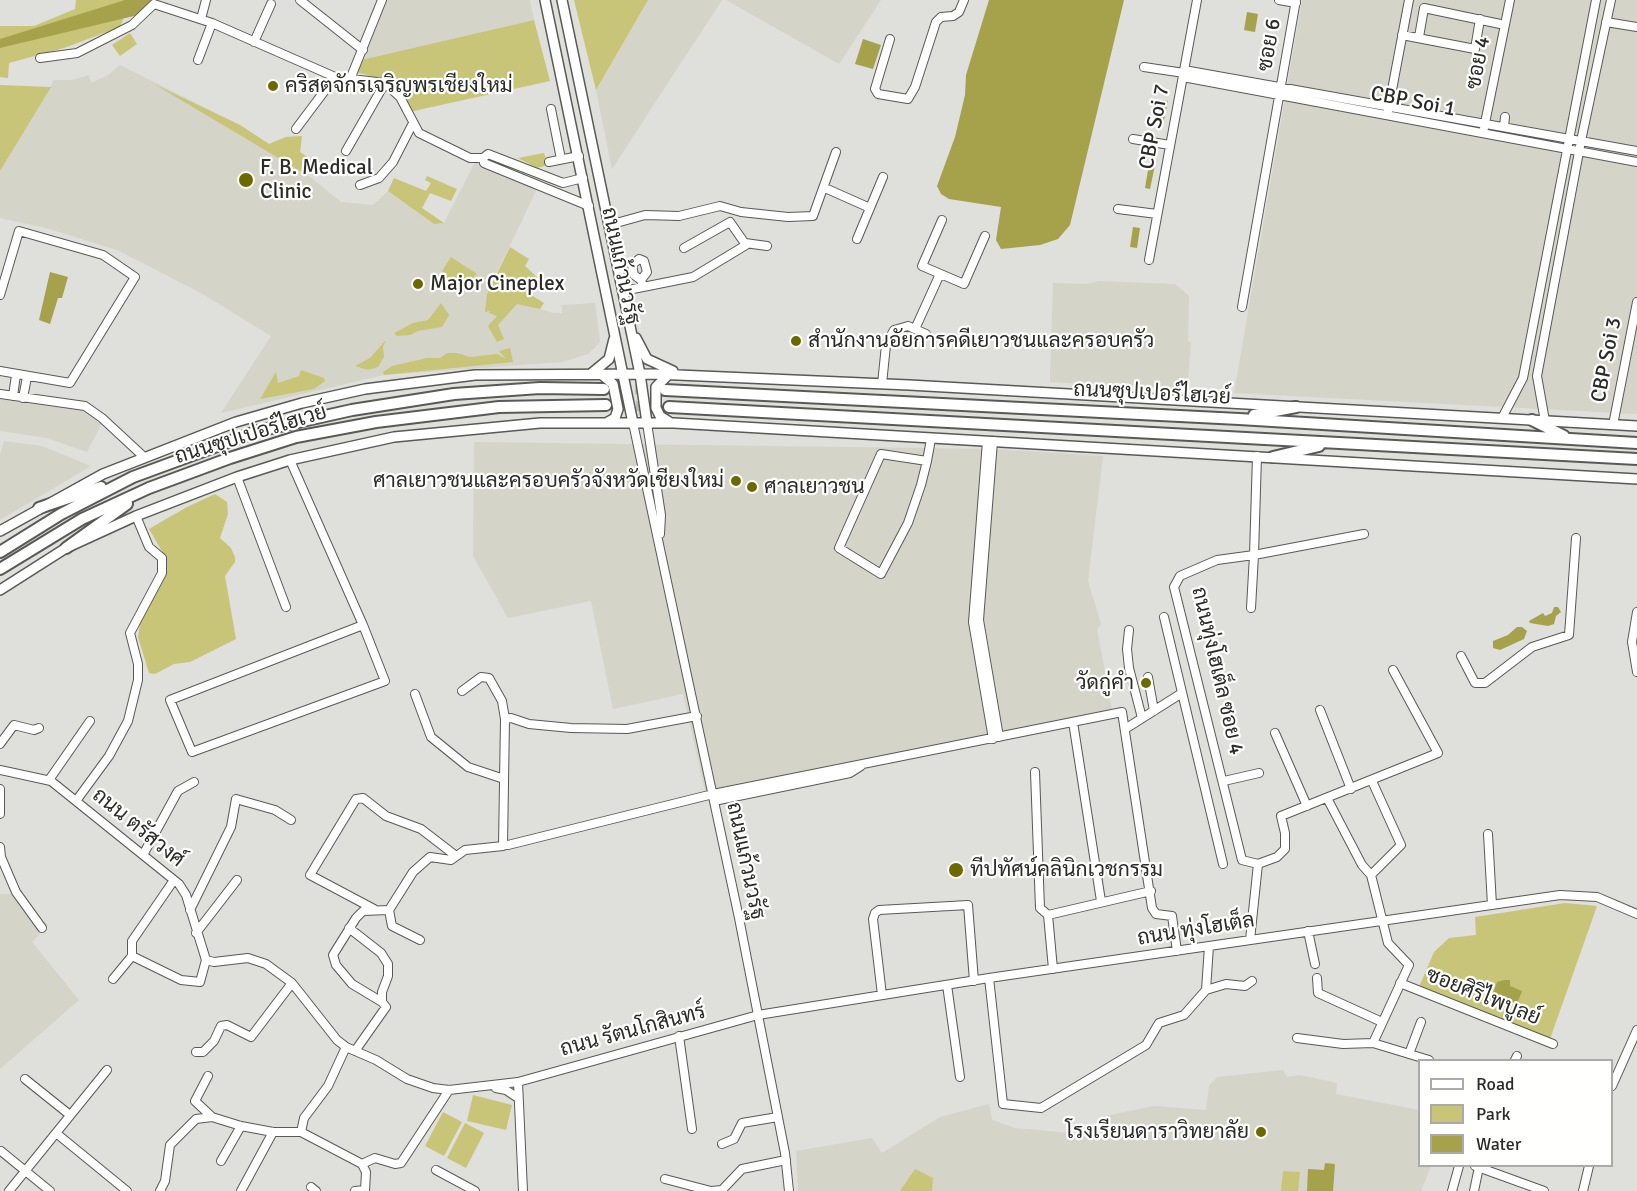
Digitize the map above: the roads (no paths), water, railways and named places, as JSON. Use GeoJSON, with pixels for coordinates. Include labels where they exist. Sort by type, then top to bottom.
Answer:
{"type":"FeatureCollection","features":[{"type":"Feature","properties":{"kind":"highway","name":"ถนนซุปเปอร์ไฮเวย์"},"geometry":{"type":"LineString","coordinates":[[0,552],[61,514],[133,477],[258,431],[352,410],[454,394],[540,388],[604,389]]}},
{"type":"Feature","properties":{"kind":"highway","name":"ถนนซุปเปอร์ไฮเวย์"},"geometry":{"type":"LineString","coordinates":[[665,390],[1239,418],[1637,443]]}},
{"type":"Feature","properties":{"kind":"highway","name":"ถนนซุปเปอร์ไฮเวย์"},"geometry":{"type":"LineString","coordinates":[[0,569],[82,519],[149,488],[263,447],[340,428],[499,407],[606,405]]}},
{"type":"Feature","properties":{"kind":"highway","name":"ถนนซุปเปอร์ไฮเวย์"},"geometry":{"type":"LineString","coordinates":[[669,407],[958,420],[1637,459]]}},
{"type":"Feature","properties":{"kind":"highway"},"geometry":{"type":"LineString","coordinates":[[1239,418],[1296,407]]}},
{"type":"Feature","properties":{"kind":"highway"},"geometry":{"type":"LineString","coordinates":[[1532,420],[1569,439]]}},
{"type":"Feature","properties":{"kind":"highway"},"geometry":{"type":"LineString","coordinates":[[1273,456],[1331,443]]}},
{"type":"Feature","properties":{"kind":"highway"},"geometry":{"type":"LineString","coordinates":[[39,508],[133,477]]}},
{"type":"Feature","properties":{"kind":"highway"},"geometry":{"type":"LineString","coordinates":[[66,548],[149,488]]}},
{"type":"Feature","properties":{"kind":"main road","name":"ถนนแก้วนวรัฐ"},"geometry":{"type":"LineString","coordinates":[[545,0],[590,206],[633,423]]}},
{"type":"Feature","properties":{"kind":"main road","name":"ถนนแก้วนวรัฐ"},"geometry":{"type":"LineString","coordinates":[[562,0],[640,374],[647,423]]}},
{"type":"Feature","properties":{"kind":"main road"},"geometry":{"type":"LineString","coordinates":[[629,322],[647,359],[666,369],[687,375]]}},
{"type":"Feature","properties":{"kind":"main road"},"geometry":{"type":"LineString","coordinates":[[596,373],[611,354],[615,328]]}},
{"type":"Feature","properties":{"kind":"main road"},"geometry":{"type":"LineString","coordinates":[[596,373],[615,386],[618,409],[615,418],[608,422]]}},
{"type":"Feature","properties":{"kind":"main road"},"geometry":{"type":"LineString","coordinates":[[0,531],[103,474],[236,422],[365,389],[475,375],[596,373],[687,375],[1637,426]]}},
{"type":"Feature","properties":{"kind":"main road"},"geometry":{"type":"LineString","coordinates":[[669,375],[656,387],[656,408],[660,416],[671,423]]}},
{"type":"Feature","properties":{"kind":"main road"},"geometry":{"type":"LineString","coordinates":[[0,590],[66,548],[136,516],[237,477],[290,460],[384,439],[448,430],[566,421],[671,423],[1273,456],[1637,479]]}},
{"type":"Feature","properties":{"kind":"street"},"geometry":{"type":"LineString","coordinates":[[201,19],[206,0]]}},
{"type":"Feature","properties":{"kind":"street"},"geometry":{"type":"LineString","coordinates":[[300,0],[363,50]]}},
{"type":"Feature","properties":{"kind":"street"},"geometry":{"type":"LineString","coordinates":[[351,77],[382,0]]}},
{"type":"Feature","properties":{"kind":"street"},"geometry":{"type":"LineString","coordinates":[[890,39],[876,92],[908,99],[915,87],[936,22],[941,17],[953,16],[960,12],[964,0]]}},
{"type":"Feature","properties":{"kind":"street","name":"CBP Soi 7"},"geometry":{"type":"LineString","coordinates":[[1149,260],[1197,0]]}},
{"type":"Feature","properties":{"kind":"street"},"geometry":{"type":"LineString","coordinates":[[1279,0],[1296,1]]}},
{"type":"Feature","properties":{"kind":"street"},"geometry":{"type":"LineString","coordinates":[[1387,115],[1409,0]]}},
{"type":"Feature","properties":{"kind":"street","name":"ซอย 4"},"geometry":{"type":"LineString","coordinates":[[1483,133],[1510,0]]}},
{"type":"Feature","properties":{"kind":"street"},"geometry":{"type":"LineString","coordinates":[[1502,418],[1523,378],[1571,139],[1596,0]]}},
{"type":"Feature","properties":{"kind":"street"},"geometry":{"type":"LineString","coordinates":[[1545,421],[1537,376],[1579,151],[1611,0]]}},
{"type":"Feature","properties":{"kind":"street","name":"ซอย 6"},"geometry":{"type":"LineString","coordinates":[[1242,307],[1296,1]]}},
{"type":"Feature","properties":{"kind":"street"},"geometry":{"type":"LineString","coordinates":[[40,58],[77,53],[132,25],[154,4],[212,23],[335,77],[351,77],[385,83],[400,97],[418,133],[470,158],[483,158],[488,154],[563,183],[583,178]]}},
{"type":"Feature","properties":{"kind":"street"},"geometry":{"type":"LineString","coordinates":[[254,42],[271,4]]}},
{"type":"Feature","properties":{"kind":"street"},"geometry":{"type":"LineString","coordinates":[[1419,37],[1424,8],[1505,24]]}},
{"type":"Feature","properties":{"kind":"street"},"geometry":{"type":"LineString","coordinates":[[1402,35],[1475,49],[1480,19]]}},
{"type":"Feature","properties":{"kind":"street"},"geometry":{"type":"LineString","coordinates":[[1606,22],[1637,27]]}},
{"type":"Feature","properties":{"kind":"street"},"geometry":{"type":"LineString","coordinates":[[198,60],[212,23]]}},
{"type":"Feature","properties":{"kind":"street","name":"CBP Soi 1"},"geometry":{"type":"LineString","coordinates":[[1144,67],[1281,91],[1389,106],[1637,151]]}},
{"type":"Feature","properties":{"kind":"street"},"geometry":{"type":"LineString","coordinates":[[296,129],[335,77]]}},
{"type":"Feature","properties":{"kind":"street"},"geometry":{"type":"LineString","coordinates":[[346,151],[385,83]]}},
{"type":"Feature","properties":{"kind":"street","name":"CBP Soi 1"},"geometry":{"type":"LineString","coordinates":[[1281,91],[1387,115],[1637,162]]}},
{"type":"Feature","properties":{"kind":"street"},"geometry":{"type":"LineString","coordinates":[[551,109],[561,159]]}},
{"type":"Feature","properties":{"kind":"street"},"geometry":{"type":"LineString","coordinates":[[1504,127],[1505,117]]}},
{"type":"Feature","properties":{"kind":"street"},"geometry":{"type":"LineString","coordinates":[[360,185],[380,178],[393,162],[412,125]]}},
{"type":"Feature","properties":{"kind":"street"},"geometry":{"type":"LineString","coordinates":[[1133,139],[1170,145]]}},
{"type":"Feature","properties":{"kind":"street"},"geometry":{"type":"LineString","coordinates":[[609,225],[645,215],[679,216],[720,206],[741,212],[788,217],[813,216],[837,152]]}},
{"type":"Feature","properties":{"kind":"street"},"geometry":{"type":"LineString","coordinates":[[549,162],[579,156]]}},
{"type":"Feature","properties":{"kind":"street"},"geometry":{"type":"LineString","coordinates":[[483,158],[484,163],[590,206]]}},
{"type":"Feature","properties":{"kind":"street"},"geometry":{"type":"LineString","coordinates":[[856,239],[883,177]]}},
{"type":"Feature","properties":{"kind":"street"},"geometry":{"type":"LineString","coordinates":[[825,188],[870,208]]}},
{"type":"Feature","properties":{"kind":"street"},"geometry":{"type":"LineString","coordinates":[[1118,209],[1157,214]]}},
{"type":"Feature","properties":{"kind":"street"},"geometry":{"type":"LineString","coordinates":[[942,220],[922,266],[964,284],[985,237]]}},
{"type":"Feature","properties":{"kind":"street"},"geometry":{"type":"LineString","coordinates":[[684,248],[730,222],[745,243],[767,246]]}},
{"type":"Feature","properties":{"kind":"street"},"geometry":{"type":"LineString","coordinates":[[0,295],[19,231],[104,255],[135,277],[70,383],[0,371]]}},
{"type":"Feature","properties":{"kind":"street"},"geometry":{"type":"LineString","coordinates":[[623,291],[642,283],[693,277],[744,248],[745,243]]}},
{"type":"Feature","properties":{"kind":"street"},"geometry":{"type":"LineString","coordinates":[[915,329],[940,274]]}},
{"type":"Feature","properties":{"kind":"street","name":"CBP Soi 3"},"geometry":{"type":"LineString","coordinates":[[1613,425],[1637,302]]}},
{"type":"Feature","properties":{"kind":"street"},"geometry":{"type":"LineString","coordinates":[[882,384],[890,335],[902,327],[926,334]]}},
{"type":"Feature","properties":{"kind":"street"},"geometry":{"type":"LineString","coordinates":[[13,396],[16,375]]}},
{"type":"Feature","properties":{"kind":"street"},"geometry":{"type":"LineString","coordinates":[[1523,378],[1537,376]]}},
{"type":"Feature","properties":{"kind":"street"},"geometry":{"type":"LineString","coordinates":[[23,398],[27,377]]}},
{"type":"Feature","properties":{"kind":"street"},"geometry":{"type":"LineString","coordinates":[[0,394],[85,406],[102,418],[144,457]]}},
{"type":"Feature","properties":{"kind":"street","name":"ถนนแก้วนวรัฐ"},"geometry":{"type":"LineString","coordinates":[[633,423],[651,515],[659,539],[714,797],[778,1117],[789,1191]]}},
{"type":"Feature","properties":{"kind":"street","name":"ถนนแก้วนวรัฐ"},"geometry":{"type":"LineString","coordinates":[[647,423],[661,515],[659,539]]}},
{"type":"Feature","properties":{"kind":"street"},"geometry":{"type":"LineString","coordinates":[[927,461],[881,454],[839,548],[882,574],[908,523],[927,461],[931,439]]}},
{"type":"Feature","properties":{"kind":"street"},"geometry":{"type":"LineString","coordinates":[[990,441],[973,622],[979,640],[996,738]]}},
{"type":"Feature","properties":{"kind":"street"},"geometry":{"type":"LineString","coordinates":[[1251,608],[1257,456]]}},
{"type":"Feature","properties":{"kind":"street"},"geometry":{"type":"LineString","coordinates":[[290,460],[363,625],[385,677],[381,684],[192,752],[170,700],[363,625]]}},
{"type":"Feature","properties":{"kind":"street"},"geometry":{"type":"LineString","coordinates":[[237,477],[286,607]]}},
{"type":"Feature","properties":{"kind":"street"},"geometry":{"type":"LineString","coordinates":[[76,801],[119,740],[128,721],[138,680],[138,664],[130,633],[162,573],[162,558],[149,547],[136,516]]}},
{"type":"Feature","properties":{"kind":"street","name":"ถนนทุ่งโฮเต็ล ซอย 4"},"geometry":{"type":"LineString","coordinates":[[1258,864],[1242,860],[1174,587],[1180,576],[1216,560],[1364,534]]}},
{"type":"Feature","properties":{"kind":"street"},"geometry":{"type":"LineString","coordinates":[[1461,656],[1475,682],[1485,683],[1532,647],[1569,635],[1576,538]]}},
{"type":"Feature","properties":{"kind":"street"},"geometry":{"type":"LineString","coordinates":[[1637,612],[1632,642],[1637,672]]}},
{"type":"Feature","properties":{"kind":"street"},"geometry":{"type":"LineString","coordinates":[[1164,617],[1223,864]]}},
{"type":"Feature","properties":{"kind":"street"},"geometry":{"type":"LineString","coordinates":[[1129,630],[1127,649],[1129,668],[1142,718]]}},
{"type":"Feature","properties":{"kind":"street"},"geometry":{"type":"LineString","coordinates":[[1250,940],[1258,864],[1277,857],[1285,849],[1285,833],[1281,816],[1438,753],[1393,669]]}},
{"type":"Feature","properties":{"kind":"street"},"geometry":{"type":"LineString","coordinates":[[420,940],[392,926],[389,910],[413,872],[430,857],[451,860],[465,850],[503,846],[505,719],[502,701],[489,678],[481,677],[462,691]]}},
{"type":"Feature","properties":{"kind":"street"},"geometry":{"type":"LineString","coordinates":[[1148,677],[1154,711]]}},
{"type":"Feature","properties":{"kind":"street"},"geometry":{"type":"LineString","coordinates":[[1125,729],[1182,693]]}},
{"type":"Feature","properties":{"kind":"street"},"geometry":{"type":"LineString","coordinates":[[415,694],[431,737],[468,767],[504,779]]}},
{"type":"Feature","properties":{"kind":"street"},"geometry":{"type":"LineString","coordinates":[[1320,710],[1351,789]]}},
{"type":"Feature","properties":{"kind":"street"},"geometry":{"type":"LineString","coordinates":[[508,845],[714,797],[850,769],[867,763],[1122,712],[1154,913],[1169,914],[1173,919],[1177,951]]}},
{"type":"Feature","properties":{"kind":"street"},"geometry":{"type":"LineString","coordinates":[[505,719],[511,718],[529,724],[571,728],[627,729],[697,716]]}},
{"type":"Feature","properties":{"kind":"street"},"geometry":{"type":"LineString","coordinates":[[49,780],[90,721]]}},
{"type":"Feature","properties":{"kind":"street"},"geometry":{"type":"LineString","coordinates":[[1073,722],[1101,901]]}},
{"type":"Feature","properties":{"kind":"street"},"geometry":{"type":"LineString","coordinates":[[0,744],[14,725],[34,730],[39,728]]}},
{"type":"Feature","properties":{"kind":"street"},"geometry":{"type":"LineString","coordinates":[[1275,733],[1306,806]]}},
{"type":"Feature","properties":{"kind":"street","name":"ถนน ตรัสวงศ์"},"geometry":{"type":"LineString","coordinates":[[0,770],[49,780],[174,880],[186,895],[206,960]]}},
{"type":"Feature","properties":{"kind":"street"},"geometry":{"type":"LineString","coordinates":[[1035,771],[1040,908],[1048,915],[1053,969]]}},
{"type":"Feature","properties":{"kind":"street"},"geometry":{"type":"LineString","coordinates":[[1224,781],[1259,773]]}},
{"type":"Feature","properties":{"kind":"street"},"geometry":{"type":"LineString","coordinates":[[1371,874],[1401,845],[1372,781]]}},
{"type":"Feature","properties":{"kind":"street"},"geometry":{"type":"LineString","coordinates":[[143,855],[178,791],[194,782]]}},
{"type":"Feature","properties":{"kind":"street"},"geometry":{"type":"LineString","coordinates":[[0,789],[0,814]]}},
{"type":"Feature","properties":{"kind":"street"},"geometry":{"type":"LineString","coordinates":[[374,909],[310,875],[356,799],[363,798],[386,816],[421,829],[456,856]]}},
{"type":"Feature","properties":{"kind":"street"},"geometry":{"type":"LineString","coordinates":[[1327,798],[1362,866],[1371,874],[1388,943],[1408,965],[1373,1043]]}},
{"type":"Feature","properties":{"kind":"street"},"geometry":{"type":"LineString","coordinates":[[190,910],[231,827],[236,799],[275,810],[291,820]]}},
{"type":"Feature","properties":{"kind":"street"},"geometry":{"type":"LineString","coordinates":[[1488,834],[1492,905]]}},
{"type":"Feature","properties":{"kind":"street"},"geometry":{"type":"LineString","coordinates":[[0,847],[1,856],[16,892],[42,928]]}},
{"type":"Feature","properties":{"kind":"street"},"geometry":{"type":"LineString","coordinates":[[113,979],[132,956],[132,941],[174,880]]}},
{"type":"Feature","properties":{"kind":"street"},"geometry":{"type":"LineString","coordinates":[[196,933],[237,880]]}},
{"type":"Feature","properties":{"kind":"street"},"geometry":{"type":"LineString","coordinates":[[1048,915],[1151,891]]}},
{"type":"Feature","properties":{"kind":"street","name":"ถนน ทุ่งโฮเต็ล"},"geometry":{"type":"LineString","coordinates":[[758,1015],[988,978],[1560,895],[1597,897],[1637,914]]}},
{"type":"Feature","properties":{"kind":"street"},"geometry":{"type":"LineString","coordinates":[[882,995],[873,919],[879,910],[968,904],[974,981]]}},
{"type":"Feature","properties":{"kind":"street"},"geometry":{"type":"LineString","coordinates":[[355,1051],[386,1007],[382,1002],[360,991],[336,965],[333,955],[349,928],[363,911],[389,910]]}},
{"type":"Feature","properties":{"kind":"street"},"geometry":{"type":"LineString","coordinates":[[349,928],[381,953],[388,964],[388,976],[382,992],[382,1002]]}},
{"type":"Feature","properties":{"kind":"street"},"geometry":{"type":"LineString","coordinates":[[1308,931],[1315,964]]}},
{"type":"Feature","properties":{"kind":"street"},"geometry":{"type":"LineString","coordinates":[[1206,990],[1209,946]]}},
{"type":"Feature","properties":{"kind":"street"},"geometry":{"type":"LineString","coordinates":[[132,956],[181,980],[200,982],[206,960],[214,962],[248,958],[266,964],[292,983],[346,1047],[407,1079],[433,1088],[448,1090],[492,1087],[518,1082],[523,1191]]}},
{"type":"Feature","properties":{"kind":"street"},"geometry":{"type":"LineString","coordinates":[[988,978],[1004,1104],[1041,1108],[1146,1046],[1159,1023],[1184,1015],[1206,990],[1226,984],[1245,986],[1252,981]]}},
{"type":"Feature","properties":{"kind":"street"},"geometry":{"type":"LineString","coordinates":[[1317,978],[1318,993],[1382,1022]]}},
{"type":"Feature","properties":{"kind":"street"},"geometry":{"type":"LineString","coordinates":[[196,1052],[203,1052],[214,1041],[221,1026],[226,1025],[251,1038],[292,983]]}},
{"type":"Feature","properties":{"kind":"street","name":"ซอยศิริไพบูลย์"},"geometry":{"type":"LineString","coordinates":[[1400,983],[1553,1044]]}},
{"type":"Feature","properties":{"kind":"street"},"geometry":{"type":"LineString","coordinates":[[947,985],[960,1077]]}},
{"type":"Feature","properties":{"kind":"street","name":"ถนน รัตนโกสินทร์"},"geometry":{"type":"LineString","coordinates":[[518,1082],[758,1015]]}},
{"type":"Feature","properties":{"kind":"street"},"geometry":{"type":"LineString","coordinates":[[1409,1054],[1421,1022]]}},
{"type":"Feature","properties":{"kind":"street"},"geometry":{"type":"LineString","coordinates":[[1613,1082],[1637,1030]]}},
{"type":"Feature","properties":{"kind":"street"},"geometry":{"type":"LineString","coordinates":[[680,1036],[692,1129]]}},
{"type":"Feature","properties":{"kind":"street"},"geometry":{"type":"LineString","coordinates":[[1297,1038],[1343,1044],[1373,1043],[1426,1059]]}},
{"type":"Feature","properties":{"kind":"street"},"geometry":{"type":"LineString","coordinates":[[301,1132],[304,1118],[328,1086],[346,1047]]}},
{"type":"Feature","properties":{"kind":"street"},"geometry":{"type":"LineString","coordinates":[[9,1191],[107,1070]]}},
{"type":"Feature","properties":{"kind":"street"},"geometry":{"type":"LineString","coordinates":[[208,1076],[195,1101],[212,1117]]}},
{"type":"Feature","properties":{"kind":"street"},"geometry":{"type":"LineString","coordinates":[[25,1079],[70,1115]]}},
{"type":"Feature","properties":{"kind":"street"},"geometry":{"type":"LineString","coordinates":[[492,1087],[506,1090],[518,1098]]}},
{"type":"Feature","properties":{"kind":"street"},"geometry":{"type":"LineString","coordinates":[[362,1164],[375,1158],[395,1164],[401,1163],[448,1090]]}},
{"type":"Feature","properties":{"kind":"street"},"geometry":{"type":"LineString","coordinates":[[160,1191],[165,1181],[170,1145],[196,1119],[212,1117],[240,1126],[273,1132],[301,1132],[362,1164],[366,1172],[365,1190],[355,1191]]}},
{"type":"Feature","properties":{"kind":"street"},"geometry":{"type":"LineString","coordinates":[[722,1144],[734,1139],[742,1123],[778,1117]]}},
{"type":"Feature","properties":{"kind":"street"},"geometry":{"type":"LineString","coordinates":[[221,1161],[240,1126]]}},
{"type":"Feature","properties":{"kind":"street"},"geometry":{"type":"LineString","coordinates":[[241,1191],[273,1132]]}},
{"type":"Feature","properties":{"kind":"street"},"geometry":{"type":"LineString","coordinates":[[56,1133],[127,1191]]}},
{"type":"Feature","properties":{"kind":"street"},"geometry":{"type":"LineString","coordinates":[[2,1151],[50,1191]]}},
{"type":"Feature","properties":{"kind":"street"},"geometry":{"type":"LineString","coordinates":[[665,1179],[711,1191],[725,1189],[741,1169],[786,1160]]}},
{"type":"Feature","properties":{"kind":"street"},"geometry":{"type":"LineString","coordinates":[[1452,1191],[1459,1167]]}},
{"type":"Feature","properties":{"kind":"street"},"geometry":{"type":"LineString","coordinates":[[1474,1191],[1477,1167]]}},
{"type":"Feature","properties":{"kind":"street"},"geometry":{"type":"LineString","coordinates":[[1480,1167],[1544,1191]]}},
{"type":"Feature","properties":{"kind":"street"},"geometry":{"type":"LineString","coordinates":[[1584,1191],[1589,1167]]}},
{"type":"Feature","properties":{"kind":"street"},"geometry":{"type":"LineString","coordinates":[[436,1170],[471,1190]]}},
{"type":"Feature","properties":{"kind":"water"},"geometry":{"type":"Polygon","coordinates":[[[125,0],[152,0],[138,15],[0,48],[0,39],[125,0]]]}},
{"type":"Feature","properties":{"kind":"water"},"geometry":{"type":"Polygon","coordinates":[[[989,0],[1124,0],[1070,225],[1058,239],[1040,245],[1001,249],[996,240],[1001,207],[949,199],[941,194],[937,186],[955,137],[965,95],[966,75],[989,0]]]}},
{"type":"Feature","properties":{"kind":"water"},"geometry":{"type":"Polygon","coordinates":[[[1247,12],[1258,14],[1255,32],[1244,30],[1247,12]]]}},
{"type":"Feature","properties":{"kind":"water"},"geometry":{"type":"Polygon","coordinates":[[[863,39],[881,45],[873,69],[855,64],[863,39]]]}},
{"type":"Feature","properties":{"kind":"water"},"geometry":{"type":"Polygon","coordinates":[[[1162,100],[1168,101],[1163,125],[1157,124],[1162,100]]]}},
{"type":"Feature","properties":{"kind":"water"},"geometry":{"type":"Polygon","coordinates":[[[1149,164],[1155,165],[1150,189],[1145,188],[1149,164]]]}},
{"type":"Feature","properties":{"kind":"water"},"geometry":{"type":"Polygon","coordinates":[[[1133,227],[1140,228],[1137,248],[1130,247],[1133,227]]]}},
{"type":"Feature","properties":{"kind":"water"},"geometry":{"type":"Polygon","coordinates":[[[50,272],[68,277],[62,298],[58,298],[50,324],[39,320],[50,272]]]}},
{"type":"Feature","properties":{"kind":"water"},"geometry":{"type":"Polygon","coordinates":[[[1554,607],[1558,607],[1561,612],[1556,616],[1554,624],[1548,626],[1530,623],[1529,621],[1543,613],[1545,616],[1552,613],[1554,607]]]}},
{"type":"Feature","properties":{"kind":"water"},"geometry":{"type":"Polygon","coordinates":[[[1517,627],[1522,627],[1527,631],[1524,639],[1500,650],[1493,648],[1493,641],[1508,635],[1517,627]]]}},
{"type":"Feature","properties":{"kind":"water"},"geometry":{"type":"Polygon","coordinates":[[[1510,980],[1510,986],[1522,991],[1517,1004],[1493,994],[1497,982],[1510,980]]]}},
{"type":"Feature","properties":{"kind":"water"},"geometry":{"type":"Polygon","coordinates":[[[1325,1163],[1335,1164],[1333,1191],[1307,1191],[1308,1169],[1324,1170],[1325,1163]]]}},
{"type":"Feature","properties":{"kind":"tunnel"},"geometry":{"type":"LineString","coordinates":[[605,389],[664,390]]}},
{"type":"Feature","properties":{"kind":"tunnel"},"geometry":{"type":"LineString","coordinates":[[606,405],[669,407]]}},
{"type":"Feature","properties":{"kind":"place","name":"คริสตจักรเจริญพรเชียงใหม่"},"geometry":{"type":"Point","coordinates":[273,86]}},
{"type":"Feature","properties":{"kind":"place","name":"F. B. Medical Clinic"},"geometry":{"type":"Point","coordinates":[246,180]}},
{"type":"Feature","properties":{"kind":"place","name":"Major Cineplex"},"geometry":{"type":"Point","coordinates":[418,284]}},
{"type":"Feature","properties":{"kind":"place","name":"สำนักงานอัยการคดีเยาวชนและครอบครัว"},"geometry":{"type":"Point","coordinates":[796,341]}},
{"type":"Feature","properties":{"kind":"place","name":"ศาลเยาวชนและครอบครัวจังหวัดเชียงใหม่"},"geometry":{"type":"Point","coordinates":[736,481]}},
{"type":"Feature","properties":{"kind":"place","name":"ศาลเยาวชน"},"geometry":{"type":"Point","coordinates":[752,487]}},
{"type":"Feature","properties":{"kind":"place","name":"วัดกู่คำ"},"geometry":{"type":"Point","coordinates":[1146,683]}},
{"type":"Feature","properties":{"kind":"place","name":"ทีปทัศน์คลินิกเวชกรรม"},"geometry":{"type":"Point","coordinates":[956,870]}},
{"type":"Feature","properties":{"kind":"place","name":"โรงเรียนดาราวิทยาลัย"},"geometry":{"type":"Point","coordinates":[1261,1132]}}]}
